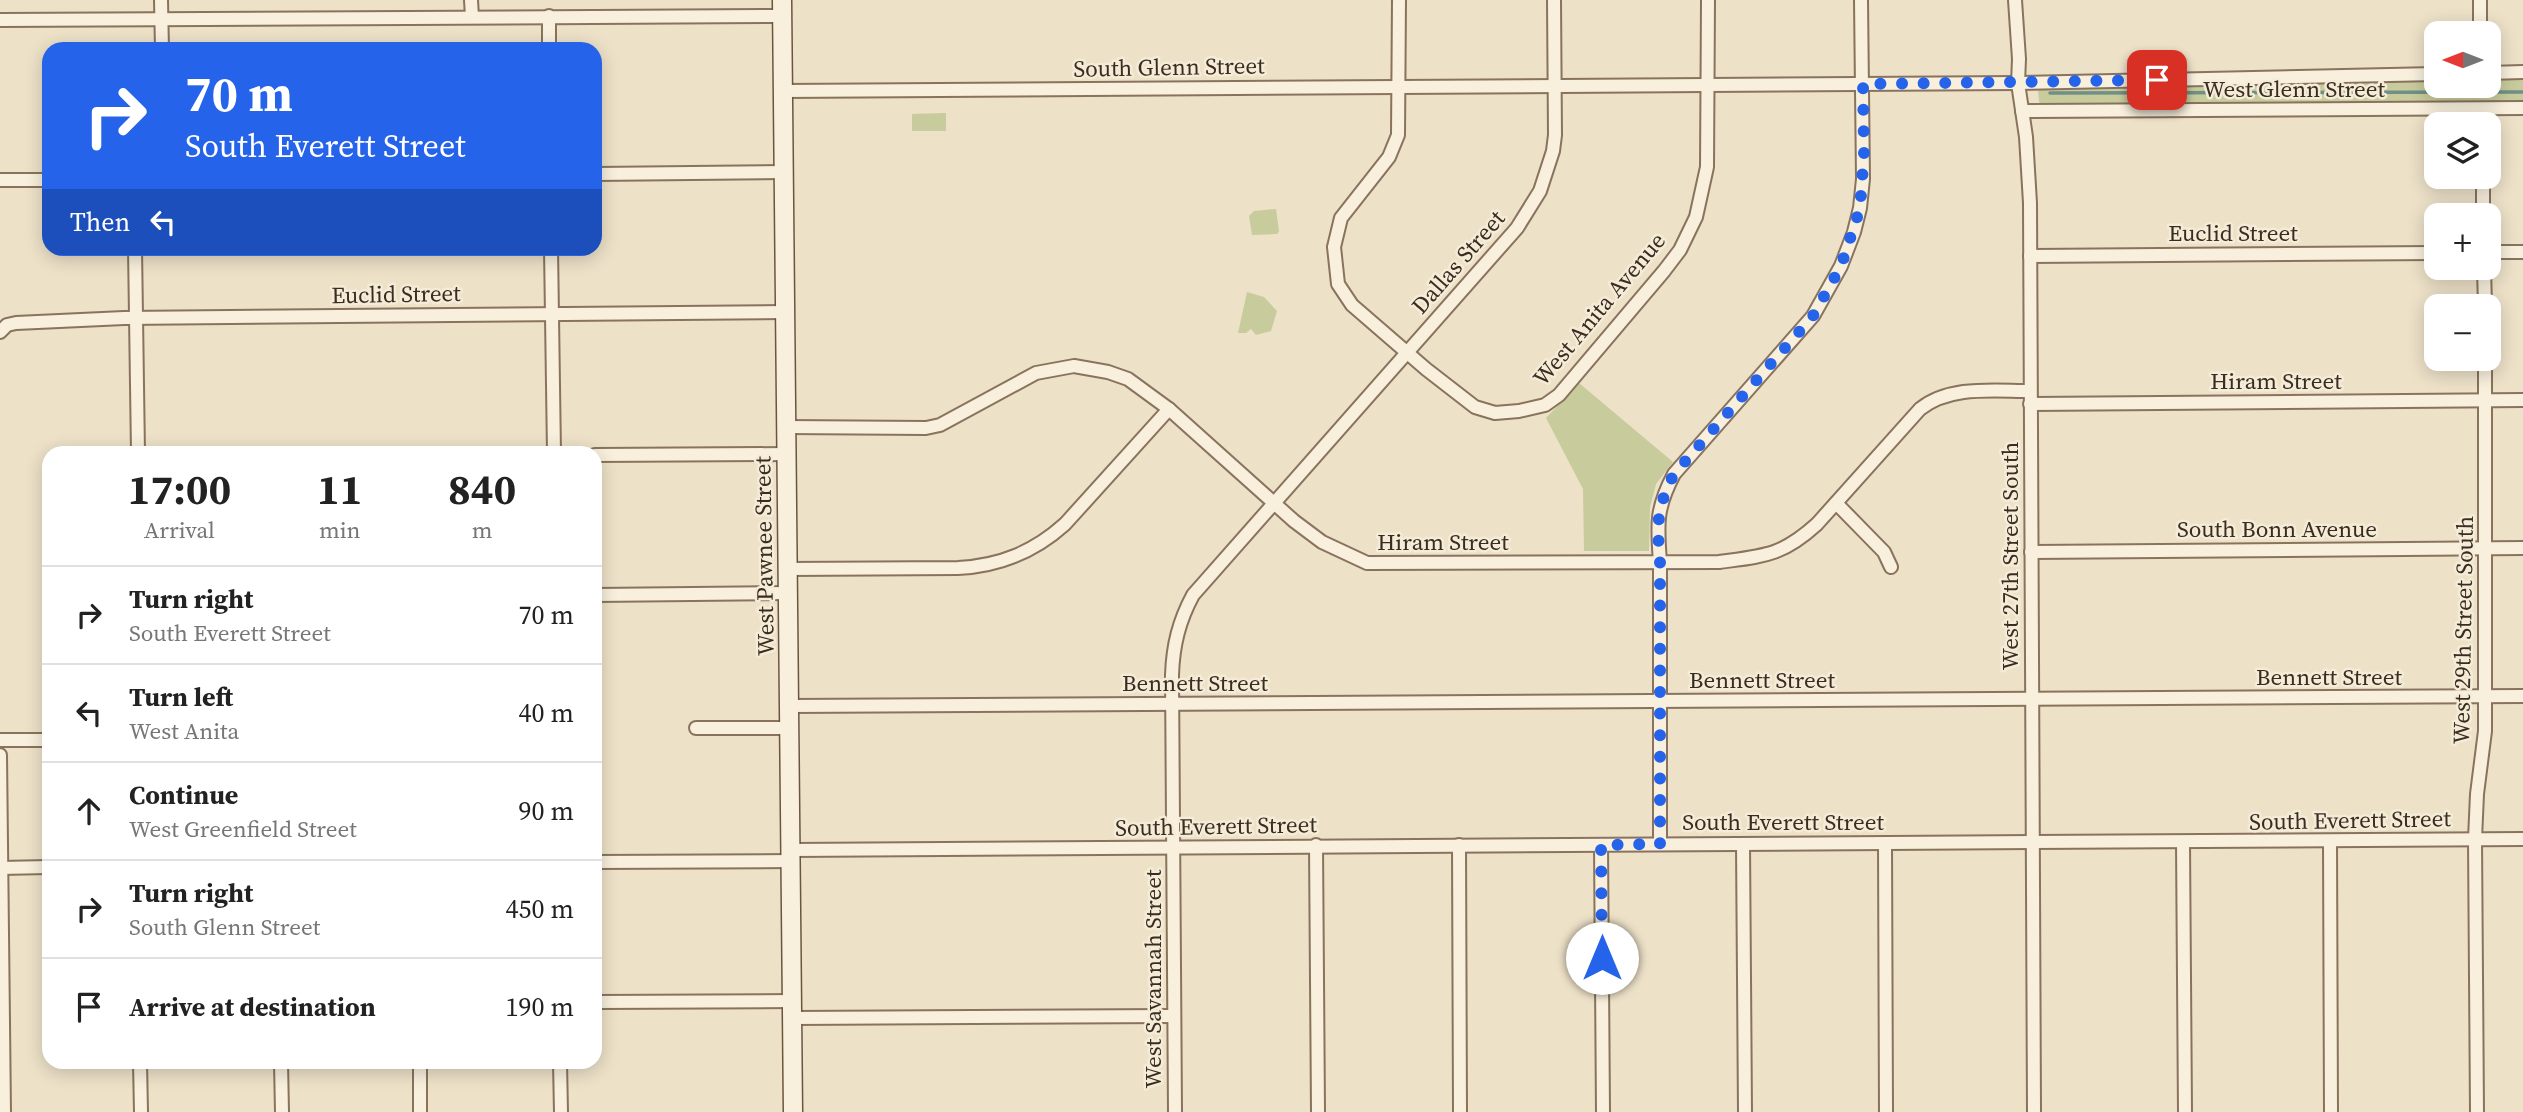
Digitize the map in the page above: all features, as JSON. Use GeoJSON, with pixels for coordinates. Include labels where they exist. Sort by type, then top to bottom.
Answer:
{"type":"FeatureCollection","features":[{"type":"Feature","properties":{"kind":"main road","name":"West Pawnee Street"},"geometry":{"type":"LineString","coordinates":[[782,8],[793,1112]]}},
{"type":"Feature","properties":{"kind":"street"},"geometry":{"type":"LineString","coordinates":[[161,0],[162,42]]}},
{"type":"Feature","properties":{"kind":"street"},"geometry":{"type":"LineString","coordinates":[[471,0],[472,17]]}},
{"type":"Feature","properties":{"kind":"street","name":"West Anita Avenue"},"geometry":{"type":"LineString","coordinates":[[1399,0],[1398,135],[1395,146],[1382,167],[1341,218],[1334,247],[1338,284],[1352,305],[1406,352],[1455,392],[1484,412],[1495,414],[1532,409],[1545,405],[1559,395],[1664,271],[1689,233],[1702,196],[1707,167],[1708,0]]}},
{"type":"Feature","properties":{"kind":"street","name":"Dallas Street"},"geometry":{"type":"LineString","coordinates":[[1274,503],[1517,228],[1533,205],[1553,151],[1554,0]]}},
{"type":"Feature","properties":{"kind":"street"},"geometry":{"type":"LineString","coordinates":[[1660,844],[1660,503],[1674,474],[1813,316],[1841,266],[1860,208],[1864,153],[1861,0]]}},
{"type":"Feature","properties":{"kind":"street","name":"West 27th Street South"},"geometry":{"type":"LineString","coordinates":[[2015,0],[2018,83],[2030,203],[2034,1112]]}},
{"type":"Feature","properties":{"kind":"street"},"geometry":{"type":"LineString","coordinates":[[2480,0],[2480,21]]}},
{"type":"Feature","properties":{"kind":"street"},"geometry":{"type":"LineString","coordinates":[[0,20],[549,16],[782,8]]}},
{"type":"Feature","properties":{"kind":"street"},"geometry":{"type":"LineString","coordinates":[[549,16],[549,42]]}},
{"type":"Feature","properties":{"kind":"street"},"geometry":{"type":"LineString","coordinates":[[2501,72],[2523,72]]}},
{"type":"Feature","properties":{"kind":"street"},"geometry":{"type":"LineString","coordinates":[[1863,84],[2424,74]]}},
{"type":"Feature","properties":{"kind":"street","name":"South Glenn Street"},"geometry":{"type":"LineString","coordinates":[[783,91],[1863,84]]}},
{"type":"Feature","properties":{"kind":"street","name":"West Glenn Street"},"geometry":{"type":"LineString","coordinates":[[2022,111],[2523,108]]}},
{"type":"Feature","properties":{"kind":"street"},"geometry":{"type":"LineString","coordinates":[[602,174],[784,172]]}},
{"type":"Feature","properties":{"kind":"street"},"geometry":{"type":"LineString","coordinates":[[0,180],[42,180]]}},
{"type":"Feature","properties":{"kind":"street"},"geometry":{"type":"LineString","coordinates":[[2501,253],[2523,252]]}},
{"type":"Feature","properties":{"kind":"street","name":"Euclid Street"},"geometry":{"type":"LineString","coordinates":[[2030,256],[2424,253]]}},
{"type":"Feature","properties":{"kind":"street"},"geometry":{"type":"LineString","coordinates":[[135,256],[138,446]]}},
{"type":"Feature","properties":{"kind":"street"},"geometry":{"type":"LineString","coordinates":[[551,256],[554,446]]}},
{"type":"Feature","properties":{"kind":"street","name":"Euclid Street"},"geometry":{"type":"LineString","coordinates":[[4,329],[16,323],[136,318],[785,312]]}},
{"type":"Feature","properties":{"kind":"street","name":"Hiram Street"},"geometry":{"type":"LineString","coordinates":[[786,427],[926,428],[940,425],[1036,373],[1074,366],[1108,372],[1128,379],[1169,409],[1322,542],[1367,562],[1719,562],[1771,555],[1799,541],[1920,409],[1931,400],[1947,394],[2030,397],[2523,400]]}},
{"type":"Feature","properties":{"kind":"street","name":"West 29th Street South"},"geometry":{"type":"LineString","coordinates":[[2477,1112],[2475,839],[2477,794],[2486,731],[2485,371]]}},
{"type":"Feature","properties":{"kind":"street"},"geometry":{"type":"LineString","coordinates":[[788,569],[958,568],[984,566],[1016,556],[1046,541],[1065,524],[1169,409]]}},
{"type":"Feature","properties":{"kind":"street"},"geometry":{"type":"LineString","coordinates":[[602,455],[787,454]]}},
{"type":"Feature","properties":{"kind":"street","name":"West Savannah Street"},"geometry":{"type":"LineString","coordinates":[[1175,1112],[1173,655],[1177,629],[1194,595],[1274,503]]}},
{"type":"Feature","properties":{"kind":"street"},"geometry":{"type":"LineString","coordinates":[[1836,503],[1884,552],[1891,567]]}},
{"type":"Feature","properties":{"kind":"street","name":"South Bonn Avenue"},"geometry":{"type":"LineString","coordinates":[[2031,552],[2523,548]]}},
{"type":"Feature","properties":{"kind":"street"},"geometry":{"type":"LineString","coordinates":[[602,595],[789,593]]}},
{"type":"Feature","properties":{"kind":"street","name":"Bennett Street"},"geometry":{"type":"LineString","coordinates":[[790,706],[2523,696]]}},
{"type":"Feature","properties":{"kind":"street"},"geometry":{"type":"LineString","coordinates":[[696,728],[791,727]]}},
{"type":"Feature","properties":{"kind":"street"},"geometry":{"type":"LineString","coordinates":[[0,740],[42,740]]}},
{"type":"Feature","properties":{"kind":"street"},"geometry":{"type":"LineString","coordinates":[[0,755],[4,1112]]}},
{"type":"Feature","properties":{"kind":"street","name":"South Everett Street"},"geometry":{"type":"LineString","coordinates":[[602,862],[792,855],[1316,845],[2523,839]]}},
{"type":"Feature","properties":{"kind":"street"},"geometry":{"type":"LineString","coordinates":[[2183,842],[2185,1112]]}},
{"type":"Feature","properties":{"kind":"street"},"geometry":{"type":"LineString","coordinates":[[2330,842],[2331,1112]]}},
{"type":"Feature","properties":{"kind":"street"},"geometry":{"type":"LineString","coordinates":[[1885,843],[1886,1112]]}},
{"type":"Feature","properties":{"kind":"street"},"geometry":{"type":"LineString","coordinates":[[1744,844],[1745,1112]]}},
{"type":"Feature","properties":{"kind":"street"},"geometry":{"type":"LineString","coordinates":[[1316,845],[1318,1112]]}},
{"type":"Feature","properties":{"kind":"street"},"geometry":{"type":"LineString","coordinates":[[1459,845],[1460,1112]]}},
{"type":"Feature","properties":{"kind":"street"},"geometry":{"type":"LineString","coordinates":[[1601,845],[1602,1112]]}},
{"type":"Feature","properties":{"kind":"street"},"geometry":{"type":"LineString","coordinates":[[1,868],[42,867]]}},
{"type":"Feature","properties":{"kind":"street"},"geometry":{"type":"LineString","coordinates":[[602,1002],[793,1010],[1174,1016]]}},
{"type":"Feature","properties":{"kind":"street"},"geometry":{"type":"LineString","coordinates":[[140,1069],[141,1112]]}},
{"type":"Feature","properties":{"kind":"street"},"geometry":{"type":"LineString","coordinates":[[281,1069],[282,1112]]}},
{"type":"Feature","properties":{"kind":"street"},"geometry":{"type":"LineString","coordinates":[[420,1069],[420,1112]]}},
{"type":"Feature","properties":{"kind":"street"},"geometry":{"type":"LineString","coordinates":[[560,1069],[561,1112]]}},
{"type":"Feature","properties":{"kind":"green space"},"geometry":{"type":"Polygon","coordinates":[[[2501,80],[2523,80],[2523,102],[2044,105],[2039,102],[2038,89],[2044,85],[2424,81],[2424,98],[2501,98],[2501,80]]]}},
{"type":"Feature","properties":{"kind":"green space"},"geometry":{"type":"Polygon","coordinates":[[[946,113],[946,131],[912,131],[912,114],[946,113]]]}},
{"type":"Feature","properties":{"kind":"green space"},"geometry":{"type":"Polygon","coordinates":[[[1276,209],[1279,231],[1277,234],[1252,235],[1249,216],[1254,211],[1276,209]]]}},
{"type":"Feature","properties":{"kind":"green space"},"geometry":{"type":"Polygon","coordinates":[[[1247,292],[1264,297],[1277,311],[1271,331],[1256,335],[1251,329],[1246,333],[1238,333],[1247,292]]]}},
{"type":"Feature","properties":{"kind":"green space"},"geometry":{"type":"Polygon","coordinates":[[[1579,383],[1673,462],[1656,484],[1650,507],[1649,551],[1584,551],[1583,489],[1546,418],[1579,383]]]}},
{"type":"Feature","properties":{"kind":"waterway"},"geometry":{"type":"LineString","coordinates":[[2050,93],[2523,92]]}},
{"type":"Feature","properties":{"kind":"route"},"geometry":{"type":"LineString","coordinates":[[1602,958],[1601,845],[1660,844],[1660,503],[1674,474],[1813,316],[1841,266],[1860,208],[1864,153],[1863,84],[2157,80]]}}]}
